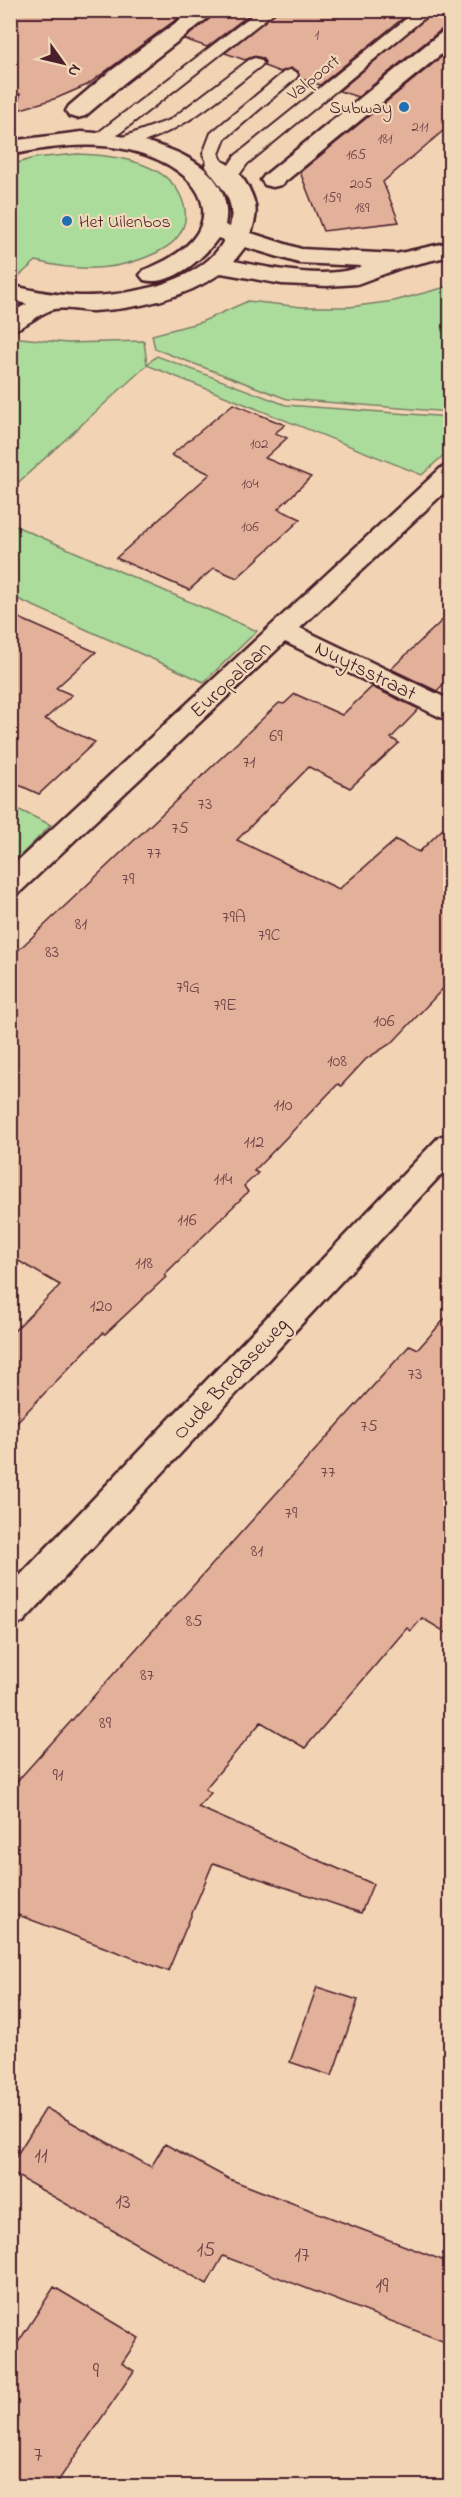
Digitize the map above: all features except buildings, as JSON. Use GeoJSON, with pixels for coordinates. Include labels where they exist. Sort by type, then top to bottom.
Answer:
{"type":"FeatureCollection","features":[{"type":"Feature","properties":{"kind":"street"},"geometry":{"type":"LineString","coordinates":[[77,111],[116,78],[208,10]]}},
{"type":"Feature","properties":{"kind":"street"},"geometry":{"type":"LineString","coordinates":[[273,180],[450,37]]}},
{"type":"Feature","properties":{"kind":"street"},"geometry":{"type":"LineString","coordinates":[[10,148],[63,140],[100,139],[126,142],[169,156],[205,182],[214,197],[216,215],[213,229],[203,244],[188,258],[161,272],[119,284],[53,285],[13,296]]}},
{"type":"Feature","properties":{"kind":"street"},"geometry":{"type":"LineString","coordinates":[[13,296],[49,301],[99,303],[125,299],[192,280],[218,265],[231,251],[244,219],[243,203],[222,171]]}},
{"type":"Feature","properties":{"kind":"street"},"geometry":{"type":"LineString","coordinates":[[213,229],[299,256],[396,261]]}},
{"type":"Feature","properties":{"kind":"street"},"geometry":{"type":"LineString","coordinates":[[218,265],[282,277],[327,279],[357,277],[396,261],[450,249]]}},
{"type":"Feature","properties":{"kind":"street"},"geometry":{"type":"LineString","coordinates":[[10,324],[49,301]]}},
{"type":"Feature","properties":{"kind":"street","name":"Europalaan"},"geometry":{"type":"LineString","coordinates":[[10,885],[450,473]]}},
{"type":"Feature","properties":{"kind":"street","name":"Nuytsstraat"},"geometry":{"type":"LineString","coordinates":[[282,630],[450,711]]}},
{"type":"Feature","properties":{"kind":"street","name":"Oude Bredaseweg"},"geometry":{"type":"LineString","coordinates":[[10,1611],[450,1145]]}},
{"type":"Feature","properties":{"kind":"lane"},"geometry":{"type":"LineString","coordinates":[[100,139],[270,10]]}},
{"type":"Feature","properties":{"kind":"lane","name":"Valpoort"},"geometry":{"type":"LineString","coordinates":[[222,171],[241,160],[427,10]]}},
{"type":"Feature","properties":{"kind":"lane"},"geometry":{"type":"LineString","coordinates":[[126,142],[176,123],[255,63]]}},
{"type":"Feature","properties":{"kind":"lane"},"geometry":{"type":"LineString","coordinates":[[222,171],[211,154],[217,137],[235,119],[290,75]]}},
{"type":"Feature","properties":{"kind":"green space"},"geometry":{"type":"Polygon","coordinates":[[[77,154],[106,156],[138,163],[166,177],[176,188],[185,207],[185,222],[181,231],[173,242],[156,253],[127,263],[82,268],[36,261],[19,276],[11,273],[11,165],[34,158],[77,154]]]}},
{"type":"Feature","properties":{"kind":"green space"},"geometry":{"type":"Polygon","coordinates":[[[450,286],[450,412],[287,399],[155,349],[152,335],[201,322],[248,301],[302,307],[349,307],[394,301],[450,286]]]}},
{"type":"Feature","properties":{"kind":"green space"},"geometry":{"type":"Polygon","coordinates":[[[11,337],[67,343],[144,341],[147,364],[157,356],[286,405],[450,417],[450,449],[422,475],[147,365],[11,489],[11,337]]]}},
{"type":"Feature","properties":{"kind":"green space"},"geometry":{"type":"Polygon","coordinates":[[[11,524],[257,631],[204,682],[11,596],[11,524]]]}},
{"type":"Feature","properties":{"kind":"green space"},"geometry":{"type":"Polygon","coordinates":[[[11,806],[51,825],[11,865],[11,806]]]}},
{"type":"Feature","properties":{"kind":"place","name":"Subway"},"geometry":{"type":"Point","coordinates":[404,107]}},
{"type":"Feature","properties":{"kind":"place","name":"Het Uilenbos"},"geometry":{"type":"Point","coordinates":[67,221]}}]}
